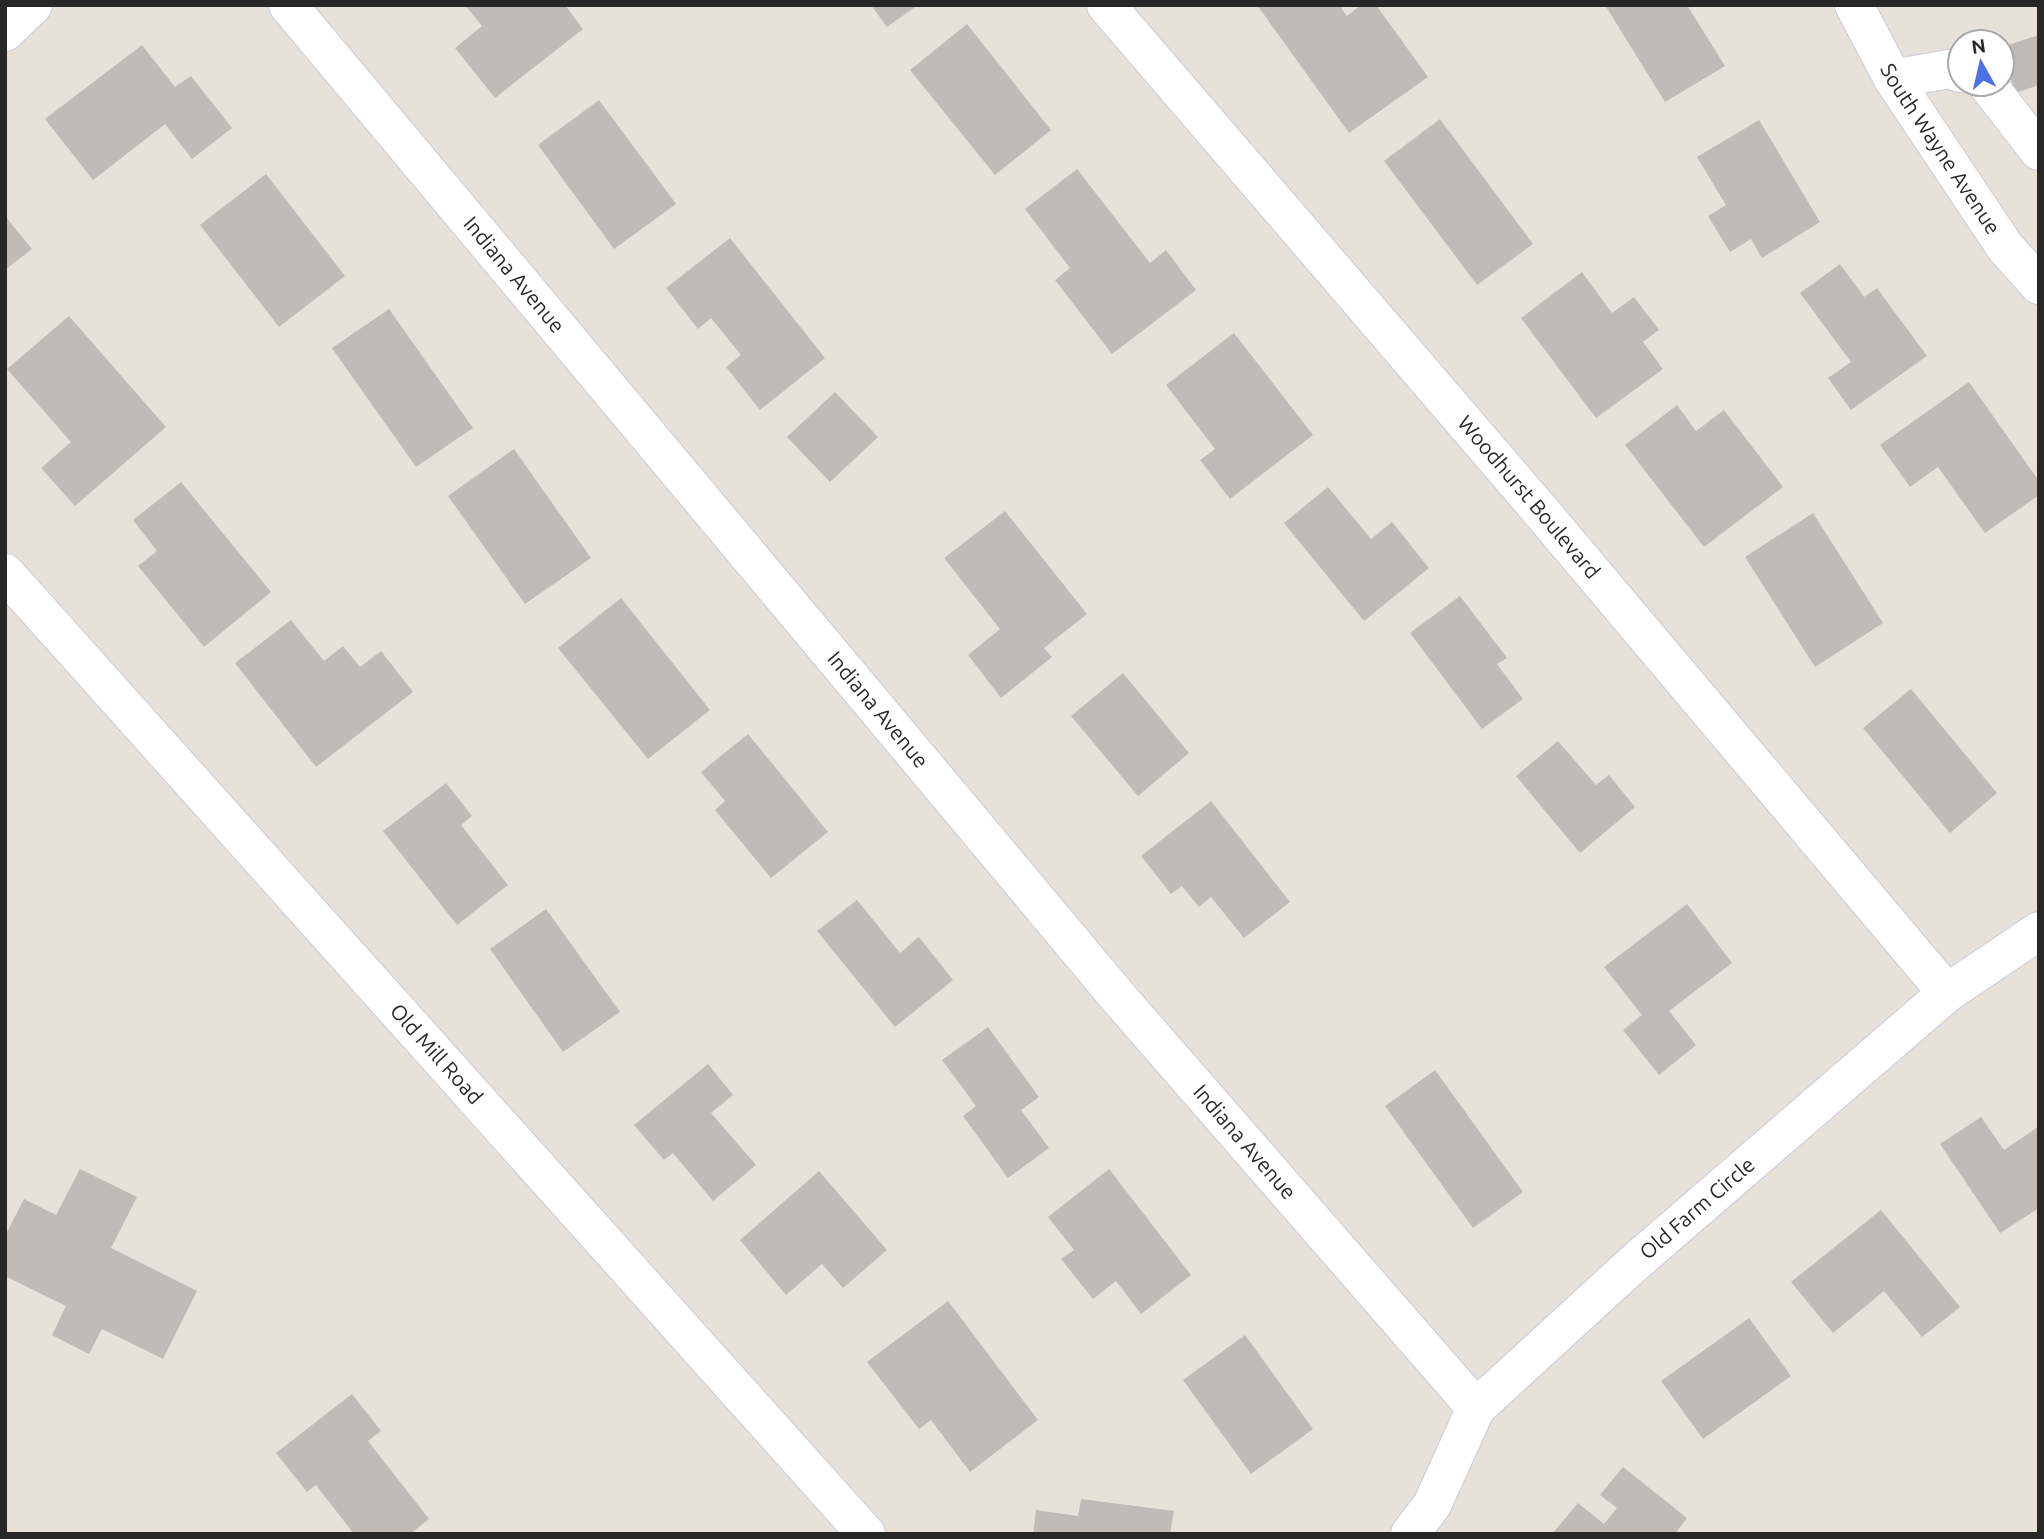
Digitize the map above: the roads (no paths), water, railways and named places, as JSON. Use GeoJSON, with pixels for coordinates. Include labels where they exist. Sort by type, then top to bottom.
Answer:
{"type":"FeatureCollection","features":[{"type":"Feature","properties":{"kind":"street"},"geometry":{"type":"LineString","coordinates":[[5,33],[33,5]]}},
{"type":"Feature","properties":{"kind":"street","name":"Indiana Avenue"},"geometry":{"type":"LineString","coordinates":[[288,5],[1118,997],[1476,1408]]}},
{"type":"Feature","properties":{"kind":"street","name":"Woodhurst Boulevard"},"geometry":{"type":"LineString","coordinates":[[1106,5],[1539,509],[1947,993]]}},
{"type":"Feature","properties":{"kind":"street","name":"South Wayne Avenue"},"geometry":{"type":"LineString","coordinates":[[1854,5],[1893,79],[2005,247],[2039,285]]}},
{"type":"Feature","properties":{"kind":"street"},"geometry":{"type":"LineString","coordinates":[[1893,79],[1946,70]]}},
{"type":"Feature","properties":{"kind":"street"},"geometry":{"type":"LineString","coordinates":[[1998,98],[2039,151]]}},
{"type":"Feature","properties":{"kind":"street","name":"Old Mill Road"},"geometry":{"type":"LineString","coordinates":[[5,573],[866,1534]]}},
{"type":"Feature","properties":{"kind":"street","name":"Old Farm Circle"},"geometry":{"type":"LineString","coordinates":[[1410,1534],[1432,1505],[1476,1408],[1632,1265],[1947,993],[2039,931]]}}]}
